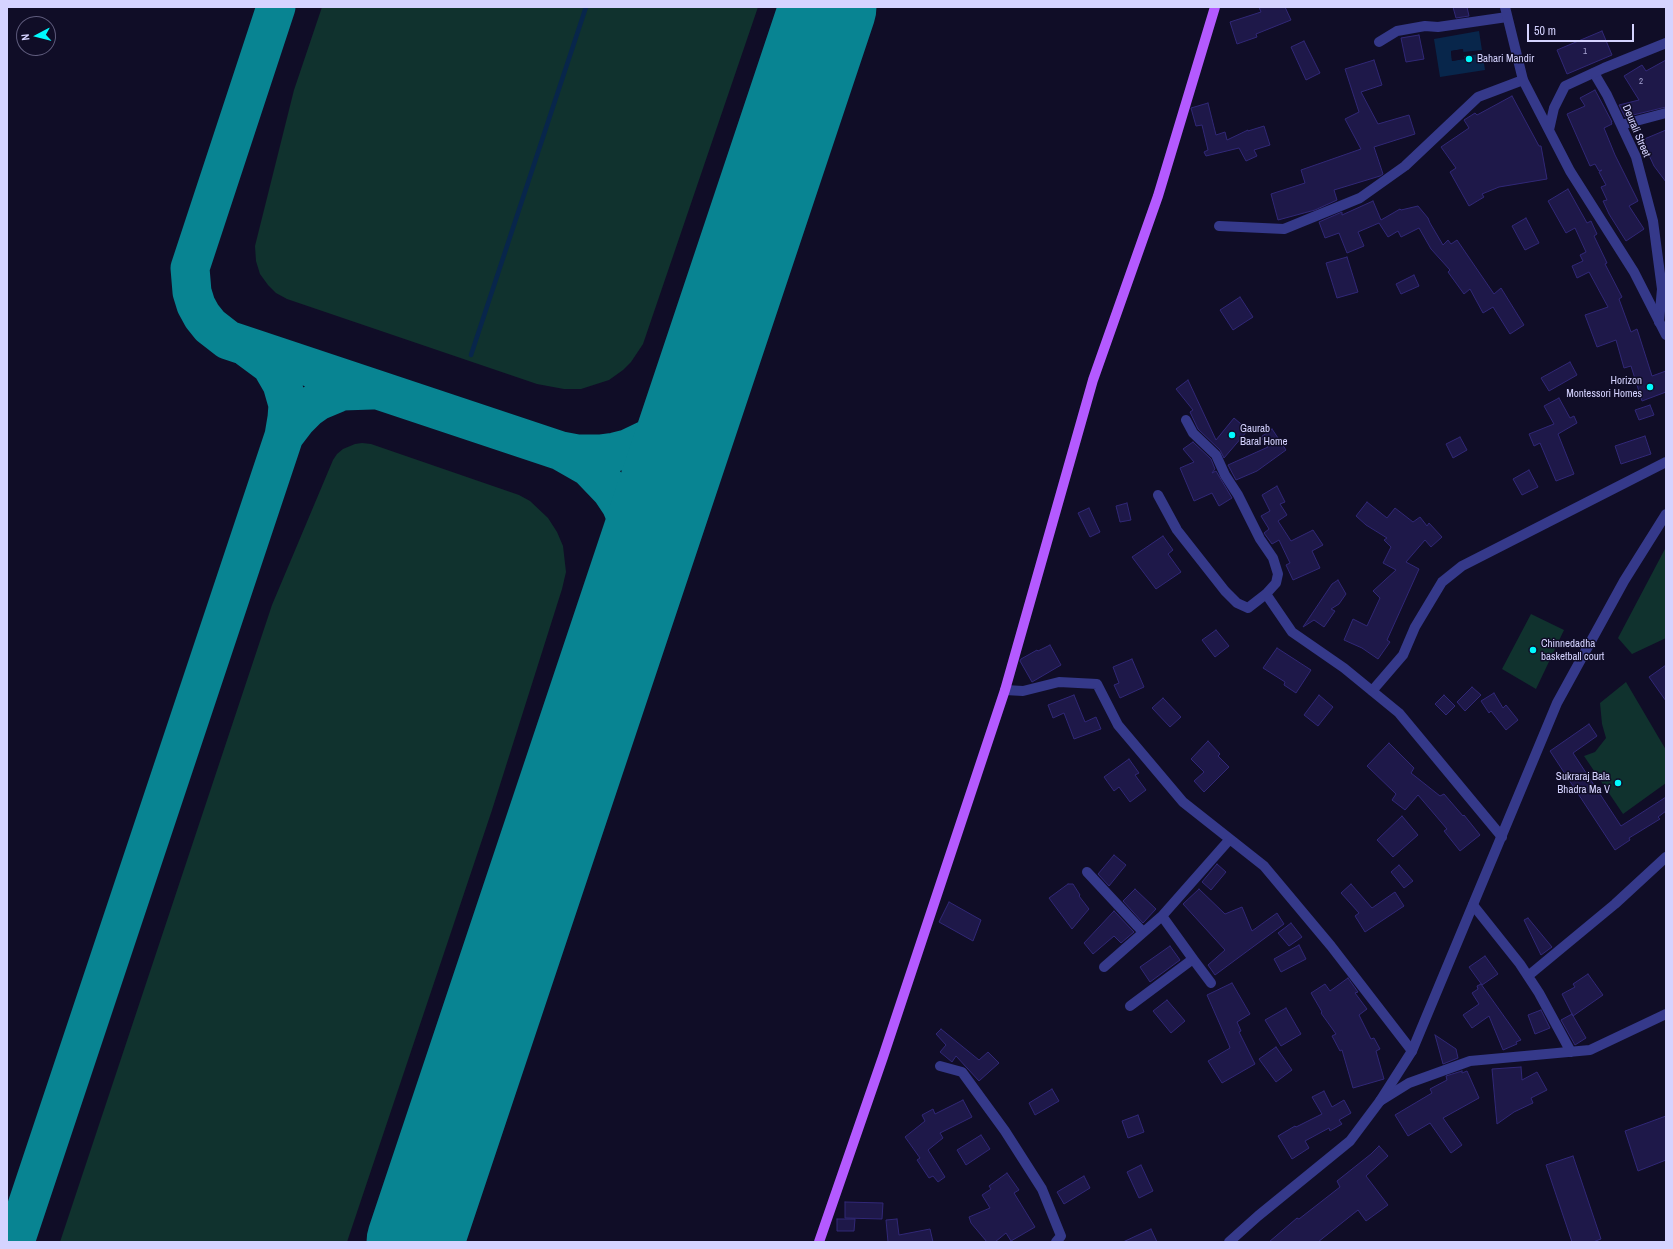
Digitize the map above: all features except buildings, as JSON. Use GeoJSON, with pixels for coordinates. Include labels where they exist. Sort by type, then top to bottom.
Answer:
{"type":"FeatureCollection","features":[{"type":"Feature","properties":{"kind":"main road"},"geometry":{"type":"LineString","coordinates":[[819,1242],[883,1057],[1005,690],[1093,380],[1158,196],[1215,7]]}},
{"type":"Feature","properties":{"kind":"street"},"geometry":{"type":"LineString","coordinates":[[1505,7],[1523,80],[1570,171],[1634,272],[1666,335]]}},
{"type":"Feature","properties":{"kind":"street"},"geometry":{"type":"LineString","coordinates":[[1379,42],[1397,31],[1425,26],[1438,27],[1507,17]]}},
{"type":"Feature","properties":{"kind":"street"},"geometry":{"type":"LineString","coordinates":[[1549,130],[1554,108],[1565,86],[1666,43]]}},
{"type":"Feature","properties":{"kind":"street","name":"Deurali Street"},"geometry":{"type":"LineString","coordinates":[[1594,73],[1607,95],[1636,157],[1653,221],[1662,289],[1660,322]]}},
{"type":"Feature","properties":{"kind":"street"},"geometry":{"type":"LineString","coordinates":[[1219,226],[1284,229],[1360,198],[1405,166],[1478,97],[1523,80]]}},
{"type":"Feature","properties":{"kind":"street"},"geometry":{"type":"LineString","coordinates":[[1621,126],[1666,113]]}},
{"type":"Feature","properties":{"kind":"street"},"geometry":{"type":"LineString","coordinates":[[1158,495],[1177,530],[1225,591],[1237,603],[1248,608],[1276,584],[1278,574],[1273,558],[1260,539],[1248,513],[1225,475],[1216,456],[1193,433],[1186,420]]}},
{"type":"Feature","properties":{"kind":"street"},"geometry":{"type":"LineString","coordinates":[[1372,691],[1403,655],[1416,627],[1442,582],[1462,566],[1666,462]]}},
{"type":"Feature","properties":{"kind":"street"},"geometry":{"type":"LineString","coordinates":[[1229,1242],[1258,1216],[1350,1141],[1380,1101],[1412,1051],[1557,703],[1624,581],[1666,514]]}},
{"type":"Feature","properties":{"kind":"street"},"geometry":{"type":"LineString","coordinates":[[1266,594],[1292,632],[1344,668],[1398,713],[1502,837]]}},
{"type":"Feature","properties":{"kind":"street"},"geometry":{"type":"LineString","coordinates":[[1005,690],[1023,691],[1059,682],[1097,684],[1118,725],[1183,802],[1264,866],[1331,946],[1412,1051]]}},
{"type":"Feature","properties":{"kind":"street"},"geometry":{"type":"LineString","coordinates":[[1104,967],[1162,916],[1230,839]]}},
{"type":"Feature","properties":{"kind":"street"},"geometry":{"type":"LineString","coordinates":[[1528,976],[1615,904],[1666,857]]}},
{"type":"Feature","properties":{"kind":"street"},"geometry":{"type":"LineString","coordinates":[[1087,872],[1143,932]]}},
{"type":"Feature","properties":{"kind":"street"},"geometry":{"type":"LineString","coordinates":[[1473,905],[1528,976],[1572,1052]]}},
{"type":"Feature","properties":{"kind":"street"},"geometry":{"type":"LineString","coordinates":[[1162,916],[1212,983]]}},
{"type":"Feature","properties":{"kind":"street"},"geometry":{"type":"LineString","coordinates":[[1130,1006],[1193,958]]}},
{"type":"Feature","properties":{"kind":"street"},"geometry":{"type":"LineString","coordinates":[[1380,1101],[1409,1083],[1470,1061],[1590,1050],[1666,1014]]}},
{"type":"Feature","properties":{"kind":"street"},"geometry":{"type":"LineString","coordinates":[[940,1066],[962,1072],[1005,1131],[1042,1189],[1061,1236],[1056,1242]]}},
{"type":"Feature","properties":{"kind":"green space"},"geometry":{"type":"Polygon","coordinates":[[[322,7],[758,7],[643,344],[631,362],[623,370],[609,380],[581,389],[564,389],[537,384],[287,299],[276,293],[268,285],[260,274],[256,261],[255,246],[294,90],[322,7]]]}},
{"type":"Feature","properties":{"kind":"green space"},"geometry":{"type":"Polygon","coordinates":[[[362,443],[371,444],[519,495],[530,501],[548,518],[557,532],[563,546],[566,572],[562,589],[492,810],[347,1242],[60,1242],[272,605],[333,460],[343,449],[362,443]]]}},
{"type":"Feature","properties":{"kind":"green space"},"geometry":{"type":"Polygon","coordinates":[[[1666,547],[1666,638],[1632,654],[1618,638],[1666,547]]]}},
{"type":"Feature","properties":{"kind":"green space","name":"Chinnedadha basketball court"},"geometry":{"type":"Polygon","coordinates":[[[1531,614],[1564,630],[1536,689],[1502,669],[1531,614]]]}},
{"type":"Feature","properties":{"kind":"green space"},"geometry":{"type":"Polygon","coordinates":[[[1626,682],[1666,750],[1666,783],[1623,814],[1584,756],[1595,752],[1606,738],[1602,724],[1600,703],[1626,682]]]}},
{"type":"Feature","properties":{"kind":"water"},"geometry":{"type":"Polygon","coordinates":[[[1479,31],[1485,70],[1440,77],[1434,39],[1479,31]],[[1463,49],[1451,51],[1452,61],[1464,59],[1463,49]]]}},
{"type":"Feature","properties":{"kind":"pier"},"geometry":{"type":"Polygon","coordinates":[[[1463,49],[1463,52],[1482,50],[1482,54],[1464,56],[1464,59],[1452,61],[1451,51],[1463,49]]]}},
{"type":"Feature","properties":{"kind":"waterway"},"geometry":{"type":"LineString","coordinates":[[471,355],[586,7]]}},
{"type":"Feature","properties":{"kind":"taxiway"},"geometry":{"type":"LineString","coordinates":[[276,7],[190,268],[192,292],[196,305],[210,326],[228,340],[561,451],[577,454],[600,454],[627,449],[664,430],[678,416],[704,379]]}},
{"type":"Feature","properties":{"kind":"taxiway"},"geometry":{"type":"LineString","coordinates":[[248,348],[271,365],[282,384],[288,405],[284,436],[297,419],[318,401],[342,391],[372,390]]}},
{"type":"Feature","properties":{"kind":"taxiway"},"geometry":{"type":"LineString","coordinates":[[15,1242],[284,436]]}},
{"type":"Feature","properties":{"kind":"taxiway"},"geometry":{"type":"LineString","coordinates":[[561,451],[589,467],[611,490],[621,505],[627,519],[633,544],[634,573],[630,599]]}},
{"type":"Feature","properties":{"kind":"runway"},"geometry":{"type":"LineString","coordinates":[[415,1242],[828,7]]}},
{"type":"Feature","properties":{"kind":"place","name":"Bahari Mandir"},"geometry":{"type":"Point","coordinates":[1469,59]}},
{"type":"Feature","properties":{"kind":"place","name":"Horizon Montessori Homes"},"geometry":{"type":"Point","coordinates":[1650,387]}},
{"type":"Feature","properties":{"kind":"place","name":"Gaurab Baral Home"},"geometry":{"type":"Point","coordinates":[1232,435]}},
{"type":"Feature","properties":{"kind":"place","name":"Chinnedadha basketball court"},"geometry":{"type":"Point","coordinates":[1533,650]}},
{"type":"Feature","properties":{"kind":"place","name":"Sukraraj Bala Bhadra Ma V"},"geometry":{"type":"Point","coordinates":[1618,783]}}]}
